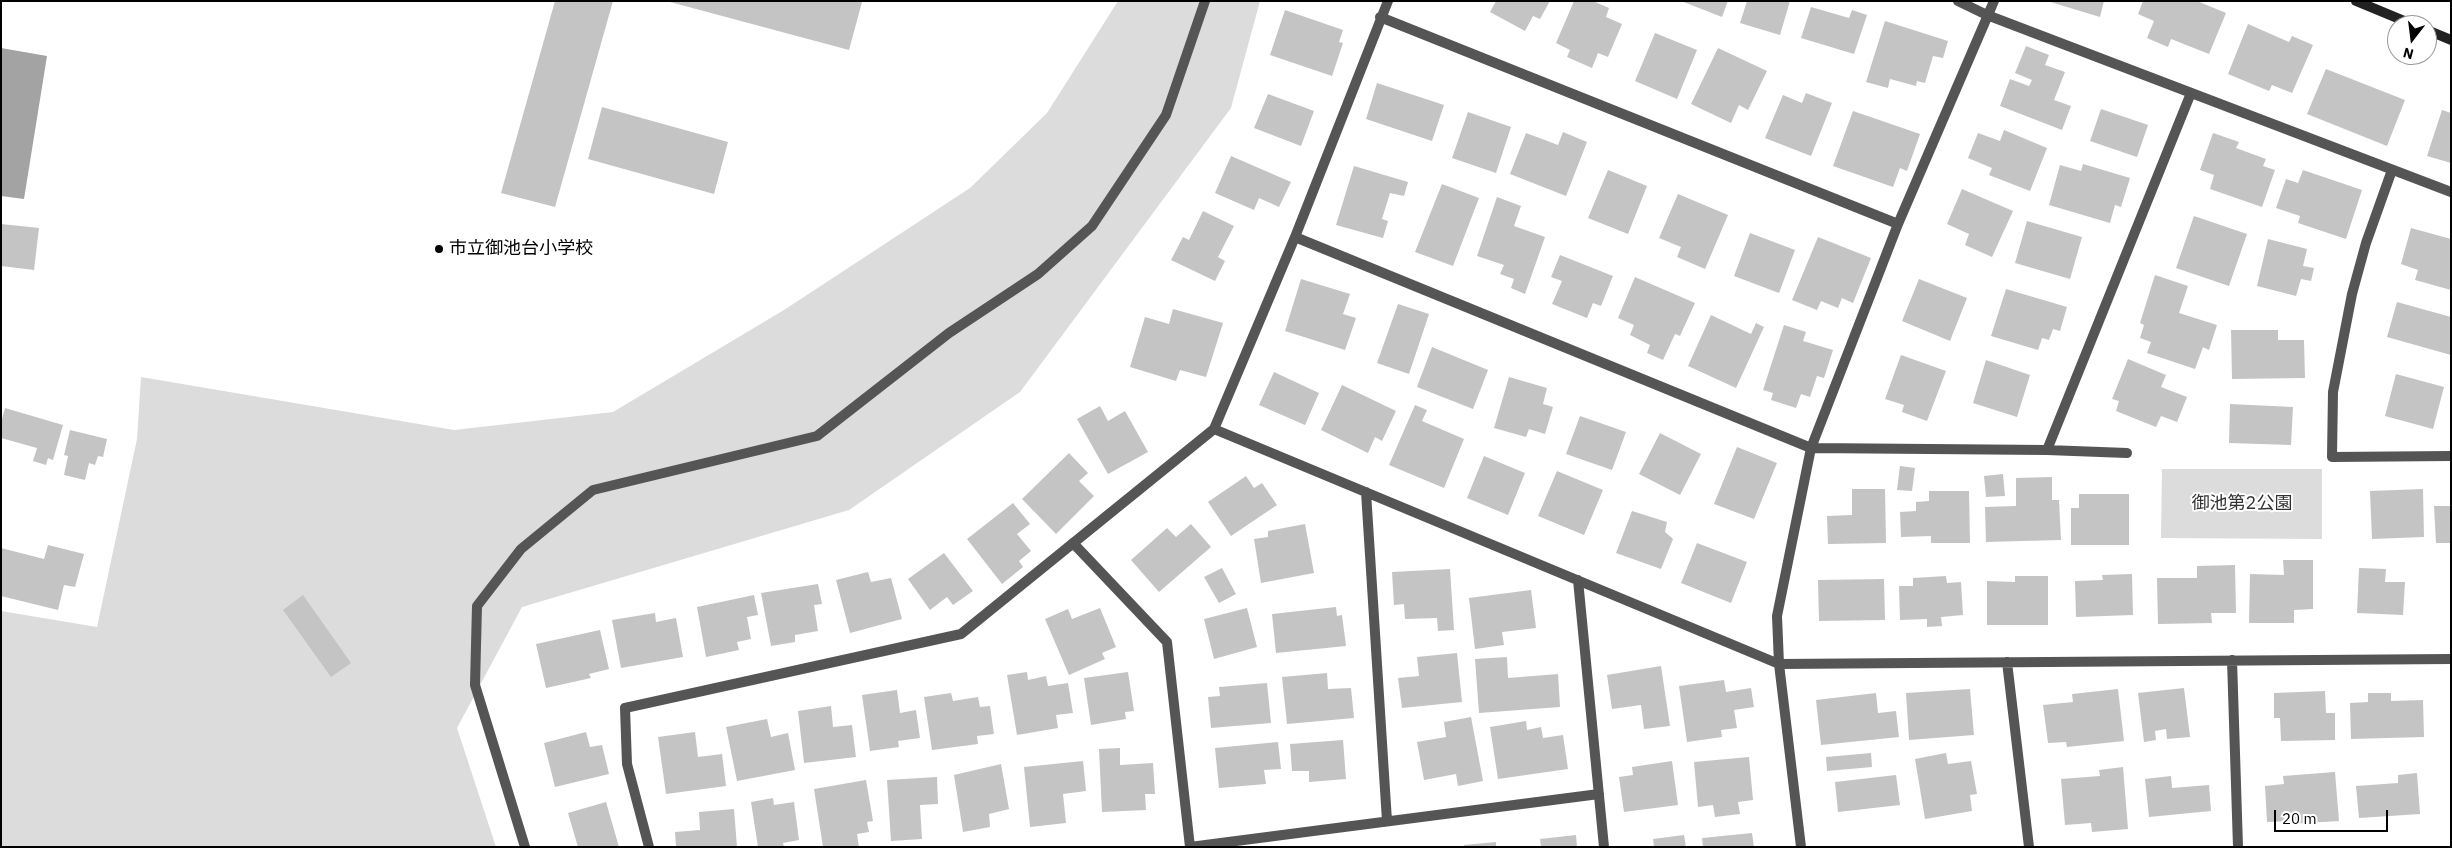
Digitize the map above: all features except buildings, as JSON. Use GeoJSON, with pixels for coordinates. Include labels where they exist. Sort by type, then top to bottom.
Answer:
{"type":"FeatureCollection","features":[{"type":"Feature","properties":{"kind":"street"},"geometry":{"type":"LineString","coordinates":[[525,847],[475,685],[477,606],[521,548],[594,490],[817,436],[949,333],[1038,274],[1092,226],[1166,115],[1205,1]]}},
{"type":"Feature","properties":{"kind":"street"},"geometry":{"type":"LineString","coordinates":[[649,847],[627,764],[625,708],[961,634],[1214,429],[1295,237],[1380,17],[1388,1]]}},
{"type":"Feature","properties":{"kind":"street"},"geometry":{"type":"LineString","coordinates":[[1958,1],[1987,15],[2451,192]]}},
{"type":"Feature","properties":{"kind":"street"},"geometry":{"type":"LineString","coordinates":[[1801,847],[1780,664],[1777,616],[1811,448],[1898,224],[1994,1]]}},
{"type":"Feature","properties":{"kind":"street"},"geometry":{"type":"LineString","coordinates":[[2356,1],[2390,15]]}},
{"type":"Feature","properties":{"kind":"street"},"geometry":{"type":"LineString","coordinates":[[1380,17],[1898,224]]}},
{"type":"Feature","properties":{"kind":"street"},"geometry":{"type":"LineString","coordinates":[[2437,34],[2451,40]]}},
{"type":"Feature","properties":{"kind":"street"},"geometry":{"type":"LineString","coordinates":[[2047,450],[2191,93]]}},
{"type":"Feature","properties":{"kind":"street"},"geometry":{"type":"LineString","coordinates":[[2392,170],[2366,243],[2352,294],[2333,392],[2332,457],[2451,456]]}},
{"type":"Feature","properties":{"kind":"street"},"geometry":{"type":"LineString","coordinates":[[1295,237],[1811,448],[2047,450],[2127,453]]}},
{"type":"Feature","properties":{"kind":"street"},"geometry":{"type":"LineString","coordinates":[[1214,429],[1780,664],[2451,659]]}},
{"type":"Feature","properties":{"kind":"street"},"geometry":{"type":"LineString","coordinates":[[1366,492],[1387,822]]}},
{"type":"Feature","properties":{"kind":"street"},"geometry":{"type":"LineString","coordinates":[[1073,543],[1167,642],[1190,847],[1599,794]]}},
{"type":"Feature","properties":{"kind":"street"},"geometry":{"type":"LineString","coordinates":[[1578,580],[1604,847]]}},
{"type":"Feature","properties":{"kind":"street"},"geometry":{"type":"LineString","coordinates":[[2232,660],[2238,847]]}},
{"type":"Feature","properties":{"kind":"street"},"geometry":{"type":"LineString","coordinates":[[2007,662],[2029,847]]}},
{"type":"Feature","properties":{"kind":"green space"},"geometry":{"type":"Polygon","coordinates":[[[1118,1],[1260,1],[1231,108],[1020,392],[849,510],[522,607],[457,728],[496,847],[1,847],[1,611],[97,627],[137,439],[141,377],[454,430],[613,412],[784,310],[970,188],[1047,113],[1118,1]]]}},
{"type":"Feature","properties":{"kind":"green space","name":"御池第2公園"},"geometry":{"type":"Polygon","coordinates":[[[2162,469],[2322,469],[2322,539],[2161,538],[2162,469]]]}},
{"type":"Feature","properties":{"kind":"shaded area"},"geometry":{"type":"Polygon","coordinates":[[[1,48],[47,56],[24,199],[1,196],[1,48]]]}},
{"type":"Feature","properties":{"kind":"place","name":"市立御池台小学校"},"geometry":{"type":"Point","coordinates":[439,249]}}]}
